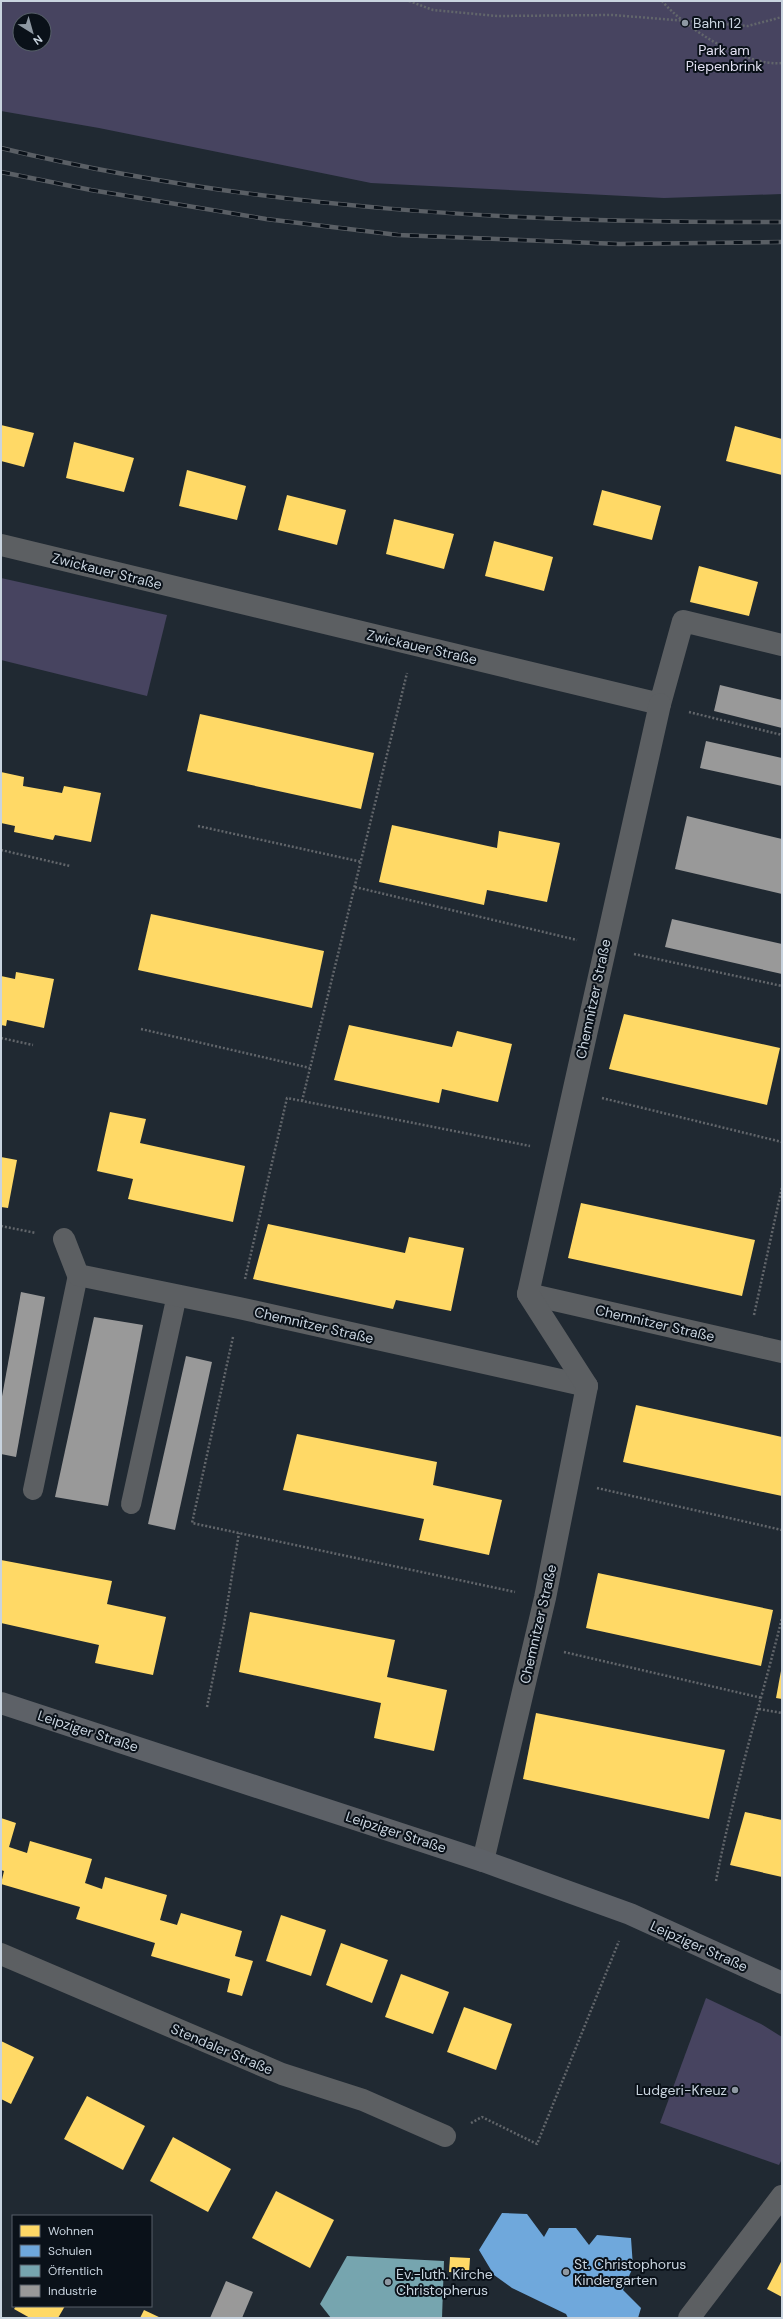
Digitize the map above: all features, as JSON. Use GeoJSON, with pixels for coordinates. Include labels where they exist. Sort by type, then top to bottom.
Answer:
{"type":"FeatureCollection","features":[{"type":"Feature","properties":{"kind":"main road","name":"Leipziger Straße"},"geometry":{"type":"LineString","coordinates":[[1,1702],[483,1861],[630,1914],[782,1983]]}},
{"type":"Feature","properties":{"kind":"street","name":"Zwickauer Straße"},"geometry":{"type":"LineString","coordinates":[[1,545],[414,646],[660,704]]}},
{"type":"Feature","properties":{"kind":"street"},"geometry":{"type":"LineString","coordinates":[[660,704],[683,621],[782,645]]}},
{"type":"Feature","properties":{"kind":"street","name":"Chemnitzer Straße"},"geometry":{"type":"LineString","coordinates":[[660,704],[528,1294],[782,1352]]}},
{"type":"Feature","properties":{"kind":"street"},"geometry":{"type":"LineString","coordinates":[[64,1239],[78,1275]]}},
{"type":"Feature","properties":{"kind":"street","name":"Chemnitzer Straße"},"geometry":{"type":"LineString","coordinates":[[78,1275],[239,1308],[587,1386],[545,1598],[483,1861]]}},
{"type":"Feature","properties":{"kind":"street"},"geometry":{"type":"LineString","coordinates":[[528,1294],[587,1386]]}},
{"type":"Feature","properties":{"kind":"street","name":"Stendaler Straße"},"geometry":{"type":"LineString","coordinates":[[1,1954],[282,2074],[363,2100],[445,2136]]}},
{"type":"Feature","properties":{"kind":"street"},"geometry":{"type":"LineString","coordinates":[[689,2318],[782,2196]]}},
{"type":"Feature","properties":{"kind":"lane"},"geometry":{"type":"LineString","coordinates":[[33,1490],[78,1275]]}},
{"type":"Feature","properties":{"kind":"lane"},"geometry":{"type":"LineString","coordinates":[[131,1504],[177,1295]]}},
{"type":"Feature","properties":{"kind":"path"},"geometry":{"type":"LineString","coordinates":[[409,1],[433,10],[497,16],[613,15],[748,26],[782,17]]}},
{"type":"Feature","properties":{"kind":"path"},"geometry":{"type":"LineString","coordinates":[[662,1],[686,22],[737,54],[754,61],[773,64],[782,63]]}},
{"type":"Feature","properties":{"kind":"path"},"geometry":{"type":"LineString","coordinates":[[302,1101],[414,646]]}},
{"type":"Feature","properties":{"kind":"path"},"geometry":{"type":"LineString","coordinates":[[660,704],[782,735]]}},
{"type":"Feature","properties":{"kind":"path"},"geometry":{"type":"LineString","coordinates":[[198,826],[362,862]]}},
{"type":"Feature","properties":{"kind":"path"},"geometry":{"type":"LineString","coordinates":[[1,850],[70,866]]}},
{"type":"Feature","properties":{"kind":"path"},"geometry":{"type":"LineString","coordinates":[[355,887],[605,947],[782,986]]}},
{"type":"Feature","properties":{"kind":"path"},"geometry":{"type":"LineString","coordinates":[[141,1029],[310,1068]]}},
{"type":"Feature","properties":{"kind":"path"},"geometry":{"type":"LineString","coordinates":[[1,1038],[33,1045]]}},
{"type":"Feature","properties":{"kind":"path"},"geometry":{"type":"LineString","coordinates":[[573,1091],[782,1142]]}},
{"type":"Feature","properties":{"kind":"path"},"geometry":{"type":"LineString","coordinates":[[496,1588],[192,1523],[287,1098],[560,1152]]}},
{"type":"Feature","properties":{"kind":"path"},"geometry":{"type":"LineString","coordinates":[[747,1344],[782,1187]]}},
{"type":"Feature","properties":{"kind":"path"},"geometry":{"type":"LineString","coordinates":[[1,1226],[64,1239]]}},
{"type":"Feature","properties":{"kind":"path"},"geometry":{"type":"LineString","coordinates":[[568,1482],[782,1530]]}},
{"type":"Feature","properties":{"kind":"path"},"geometry":{"type":"LineString","coordinates":[[207,1707],[229,1601],[239,1533]]}},
{"type":"Feature","properties":{"kind":"path"},"geometry":{"type":"LineString","coordinates":[[716,1881],[742,1764],[760,1709],[782,1618]]}},
{"type":"Feature","properties":{"kind":"path"},"geometry":{"type":"LineString","coordinates":[[593,1660],[762,1698]]}},
{"type":"Feature","properties":{"kind":"path"},"geometry":{"type":"LineString","coordinates":[[760,1709],[782,1714]]}},
{"type":"Feature","properties":{"kind":"path"},"geometry":{"type":"LineString","coordinates":[[445,2136],[482,2117],[537,2144],[630,1914]]}},
{"type":"Feature","properties":{"kind":"green space","name":"Park am Piepenbrink"},"geometry":{"type":"Polygon","coordinates":[[[1,1],[782,1],[782,194],[664,198],[371,183],[99,128],[1,111],[1,1]]]}},
{"type":"Feature","properties":{"kind":"green space"},"geometry":{"type":"Polygon","coordinates":[[[1,578],[167,615],[147,696],[1,660],[1,578]]]}},
{"type":"Feature","properties":{"kind":"green space"},"geometry":{"type":"Polygon","coordinates":[[[706,1998],[761,2024],[782,2037],[782,2159],[779,2165],[660,2123],[706,1998]]]}},
{"type":"Feature","properties":{"kind":"building: Wohnen"},"geometry":{"type":"Polygon","coordinates":[[[1,425],[34,433],[24,467],[1,461],[1,425]]]}},
{"type":"Feature","properties":{"kind":"building: Wohnen"},"geometry":{"type":"Polygon","coordinates":[[[735,426],[782,439],[782,475],[726,461],[735,426]]]}},
{"type":"Feature","properties":{"kind":"building: Wohnen"},"geometry":{"type":"Polygon","coordinates":[[[74,442],[134,458],[124,492],[66,478],[74,442]]]}},
{"type":"Feature","properties":{"kind":"building: Wohnen"},"geometry":{"type":"Polygon","coordinates":[[[187,470],[246,486],[237,520],[179,506],[187,470]]]}},
{"type":"Feature","properties":{"kind":"building: Wohnen"},"geometry":{"type":"Polygon","coordinates":[[[602,490],[661,506],[652,540],[593,525],[602,490]]]}},
{"type":"Feature","properties":{"kind":"building: Wohnen"},"geometry":{"type":"Polygon","coordinates":[[[287,495],[346,510],[337,545],[278,530],[287,495]]]}},
{"type":"Feature","properties":{"kind":"building: Wohnen"},"geometry":{"type":"Polygon","coordinates":[[[394,519],[454,534],[444,569],[386,554],[394,519]]]}},
{"type":"Feature","properties":{"kind":"building: Wohnen"},"geometry":{"type":"Polygon","coordinates":[[[494,541],[553,557],[544,591],[485,576],[494,541]]]}},
{"type":"Feature","properties":{"kind":"building: Wohnen"},"geometry":{"type":"Polygon","coordinates":[[[699,566],[758,582],[749,616],[690,602],[699,566]]]}},
{"type":"Feature","properties":{"kind":"building: Wohnen"},"geometry":{"type":"Polygon","coordinates":[[[200,714],[374,753],[361,809],[187,771],[200,714]]]}},
{"type":"Feature","properties":{"kind":"building: Wohnen"},"geometry":{"type":"Polygon","coordinates":[[[1,772],[24,777],[23,786],[62,793],[64,786],[101,793],[91,842],[55,835],[53,840],[14,832],[15,826],[1,823],[1,772]]]}},
{"type":"Feature","properties":{"kind":"building: Wohnen"},"geometry":{"type":"Polygon","coordinates":[[[392,825],[497,848],[499,831],[560,843],[547,902],[487,890],[484,905],[379,882],[392,825]]]}},
{"type":"Feature","properties":{"kind":"building: Wohnen"},"geometry":{"type":"Polygon","coordinates":[[[151,914],[324,951],[312,1008],[138,970],[151,914]]]}},
{"type":"Feature","properties":{"kind":"building: Wohnen"},"geometry":{"type":"Polygon","coordinates":[[[16,972],[54,979],[44,1028],[7,1020],[6,1026],[1,1025],[1,976],[15,979],[16,972]]]}},
{"type":"Feature","properties":{"kind":"building: Wohnen"},"geometry":{"type":"Polygon","coordinates":[[[624,1014],[780,1048],[767,1105],[609,1069],[624,1014]]]}},
{"type":"Feature","properties":{"kind":"building: Wohnen"},"geometry":{"type":"Polygon","coordinates":[[[349,1025],[452,1047],[457,1031],[512,1044],[498,1102],[442,1089],[439,1103],[334,1080],[349,1025]]]}},
{"type":"Feature","properties":{"kind":"building: Wohnen"},"geometry":{"type":"Polygon","coordinates":[[[110,1112],[146,1119],[140,1143],[245,1166],[233,1222],[128,1199],[133,1179],[97,1171],[110,1112]]]}},
{"type":"Feature","properties":{"kind":"building: Wohnen"},"geometry":{"type":"Polygon","coordinates":[[[1,1157],[17,1160],[8,1208],[1,1207],[1,1157]]]}},
{"type":"Feature","properties":{"kind":"building: Wohnen"},"geometry":{"type":"Polygon","coordinates":[[[581,1203],[755,1240],[742,1296],[568,1258],[581,1203]]]}},
{"type":"Feature","properties":{"kind":"building: Wohnen"},"geometry":{"type":"Polygon","coordinates":[[[268,1224],[405,1253],[409,1237],[464,1248],[451,1311],[396,1300],[393,1309],[253,1279],[268,1224]]]}},
{"type":"Feature","properties":{"kind":"building: Wohnen"},"geometry":{"type":"Polygon","coordinates":[[[636,1405],[782,1437],[782,1496],[623,1462],[636,1405]]]}},
{"type":"Feature","properties":{"kind":"building: Wohnen"},"geometry":{"type":"Polygon","coordinates":[[[297,1434],[437,1462],[433,1485],[502,1500],[489,1555],[419,1540],[424,1519],[283,1490],[297,1434]]]}},
{"type":"Feature","properties":{"kind":"building: Wohnen"},"geometry":{"type":"Polygon","coordinates":[[[1,1560],[112,1581],[107,1604],[166,1617],[153,1675],[95,1663],[99,1645],[1,1623],[1,1560]]]}},
{"type":"Feature","properties":{"kind":"building: Wohnen"},"geometry":{"type":"Polygon","coordinates":[[[598,1573],[773,1610],[761,1666],[586,1628],[598,1573]]]}},
{"type":"Feature","properties":{"kind":"building: Wohnen"},"geometry":{"type":"Polygon","coordinates":[[[250,1612],[395,1640],[387,1677],[447,1690],[434,1751],[374,1738],[381,1703],[239,1672],[250,1612]]]}},
{"type":"Feature","properties":{"kind":"building: Wohnen"},"geometry":{"type":"Polygon","coordinates":[[[782,1671],[782,1699],[776,1698],[782,1671]]]}},
{"type":"Feature","properties":{"kind":"building: Wohnen"},"geometry":{"type":"Polygon","coordinates":[[[536,1713],[725,1750],[709,1819],[523,1779],[536,1713]]]}},
{"type":"Feature","properties":{"kind":"building: Wohnen"},"geometry":{"type":"Polygon","coordinates":[[[745,1812],[782,1820],[782,1877],[730,1865],[745,1812]]]}},
{"type":"Feature","properties":{"kind":"building: Wohnen"},"geometry":{"type":"Polygon","coordinates":[[[1,1818],[16,1823],[9,1847],[27,1853],[30,1841],[92,1859],[85,1883],[102,1889],[105,1877],[167,1895],[160,1920],[177,1925],[181,1913],[242,1931],[235,1956],[253,1961],[242,1996],[227,1992],[230,1979],[151,1956],[155,1943],[76,1919],[80,1907],[1,1884],[4,1871],[1,1870],[1,1818]]]}},
{"type":"Feature","properties":{"kind":"building: Wohnen"},"geometry":{"type":"Polygon","coordinates":[[[281,1915],[326,1930],[311,1976],[266,1961],[281,1915]]]}},
{"type":"Feature","properties":{"kind":"building: Wohnen"},"geometry":{"type":"Polygon","coordinates":[[[341,1943],[388,1960],[372,2003],[326,1985],[341,1943]]]}},
{"type":"Feature","properties":{"kind":"building: Wohnen"},"geometry":{"type":"Polygon","coordinates":[[[401,1974],[449,1992],[433,2034],[385,2017],[401,1974]]]}},
{"type":"Feature","properties":{"kind":"building: Wohnen"},"geometry":{"type":"Polygon","coordinates":[[[464,2007],[512,2024],[496,2070],[447,2052],[464,2007]]]}},
{"type":"Feature","properties":{"kind":"building: Wohnen"},"geometry":{"type":"Polygon","coordinates":[[[1,2041],[34,2057],[11,2104],[1,2099],[1,2041]]]}},
{"type":"Feature","properties":{"kind":"building: Wohnen"},"geometry":{"type":"Polygon","coordinates":[[[87,2096],[145,2126],[123,2170],[64,2139],[87,2096]]]}},
{"type":"Feature","properties":{"kind":"building: Wohnen"},"geometry":{"type":"Polygon","coordinates":[[[173,2137],[231,2169],[208,2212],[150,2181],[173,2137]]]}},
{"type":"Feature","properties":{"kind":"building: Wohnen"},"geometry":{"type":"Polygon","coordinates":[[[276,2191],[334,2220],[310,2268],[252,2238],[276,2191]]]}},
{"type":"Feature","properties":{"kind":"building: Wohnen"},"geometry":{"type":"Polygon","coordinates":[[[450,2257],[470,2258],[469,2273],[449,2272],[450,2257]]]}},
{"type":"Feature","properties":{"kind":"building: Wohnen"},"geometry":{"type":"Polygon","coordinates":[[[782,2260],[782,2297],[767,2289],[782,2260]]]}},
{"type":"Feature","properties":{"kind":"building: Wohnen"},"geometry":{"type":"Polygon","coordinates":[[[15,2307],[64,2307],[58,2318],[30,2318],[14,2309],[15,2307]]]}},
{"type":"Feature","properties":{"kind":"building: Wohnen"},"geometry":{"type":"Polygon","coordinates":[[[144,2310],[161,2318],[140,2318],[144,2310]]]}},
{"type":"Feature","properties":{"kind":"building: Schulen"},"geometry":{"type":"Polygon","coordinates":[[[502,2213],[527,2214],[544,2237],[549,2228],[576,2228],[589,2245],[597,2235],[631,2238],[633,2267],[623,2290],[641,2308],[638,2318],[568,2318],[566,2314],[512,2288],[494,2275],[479,2250],[502,2213]]]}},
{"type":"Feature","properties":{"kind":"building: Öffentlich","name":"Ev.-luth. Kirche Christopherus"},"geometry":{"type":"Polygon","coordinates":[[[347,2256],[444,2261],[442,2318],[331,2318],[320,2304],[347,2256]]]}},
{"type":"Feature","properties":{"kind":"building: Industrie"},"geometry":{"type":"Polygon","coordinates":[[[720,685],[782,700],[782,728],[714,711],[720,685]]]}},
{"type":"Feature","properties":{"kind":"building: Industrie"},"geometry":{"type":"Polygon","coordinates":[[[706,741],[782,758],[782,786],[700,768],[706,741]]]}},
{"type":"Feature","properties":{"kind":"building: Industrie"},"geometry":{"type":"Polygon","coordinates":[[[687,816],[782,839],[782,894],[675,869],[687,816]]]}},
{"type":"Feature","properties":{"kind":"building: Industrie"},"geometry":{"type":"Polygon","coordinates":[[[672,919],[782,944],[782,974],[665,947],[672,919]]]}},
{"type":"Feature","properties":{"kind":"building: Industrie"},"geometry":{"type":"Polygon","coordinates":[[[21,1292],[45,1297],[16,1457],[1,1454],[1,1402],[21,1292]]]}},
{"type":"Feature","properties":{"kind":"building: Industrie"},"geometry":{"type":"Polygon","coordinates":[[[94,1317],[143,1325],[108,1506],[55,1497],[94,1317]]]}},
{"type":"Feature","properties":{"kind":"building: Industrie"},"geometry":{"type":"Polygon","coordinates":[[[186,1356],[212,1362],[175,1530],[148,1524],[186,1356]]]}},
{"type":"Feature","properties":{"kind":"building: Industrie"},"geometry":{"type":"Polygon","coordinates":[[[226,2281],[253,2292],[242,2318],[210,2318],[226,2281]]]}},
{"type":"Feature","properties":{"kind":"railway"},"geometry":{"type":"LineString","coordinates":[[1,148],[97,169],[194,186],[291,199],[389,209],[585,220],[782,222]]}},
{"type":"Feature","properties":{"kind":"railway"},"geometry":{"type":"LineString","coordinates":[[1,172],[91,190],[266,219],[398,235],[619,244],[782,242]]}},
{"type":"Feature","properties":{"kind":"place","name":"Bahn 12"},"geometry":{"type":"Point","coordinates":[685,23]}},
{"type":"Feature","properties":{"kind":"place","name":"Ludgeri-Kreuz"},"geometry":{"type":"Point","coordinates":[735,2090]}},
{"type":"Feature","properties":{"kind":"place","name":"St. Christophorus Kindergarten"},"geometry":{"type":"Point","coordinates":[566,2272]}},
{"type":"Feature","properties":{"kind":"place","name":"Ev.-luth. Kirche Christopherus"},"geometry":{"type":"Point","coordinates":[388,2282]}}]}
